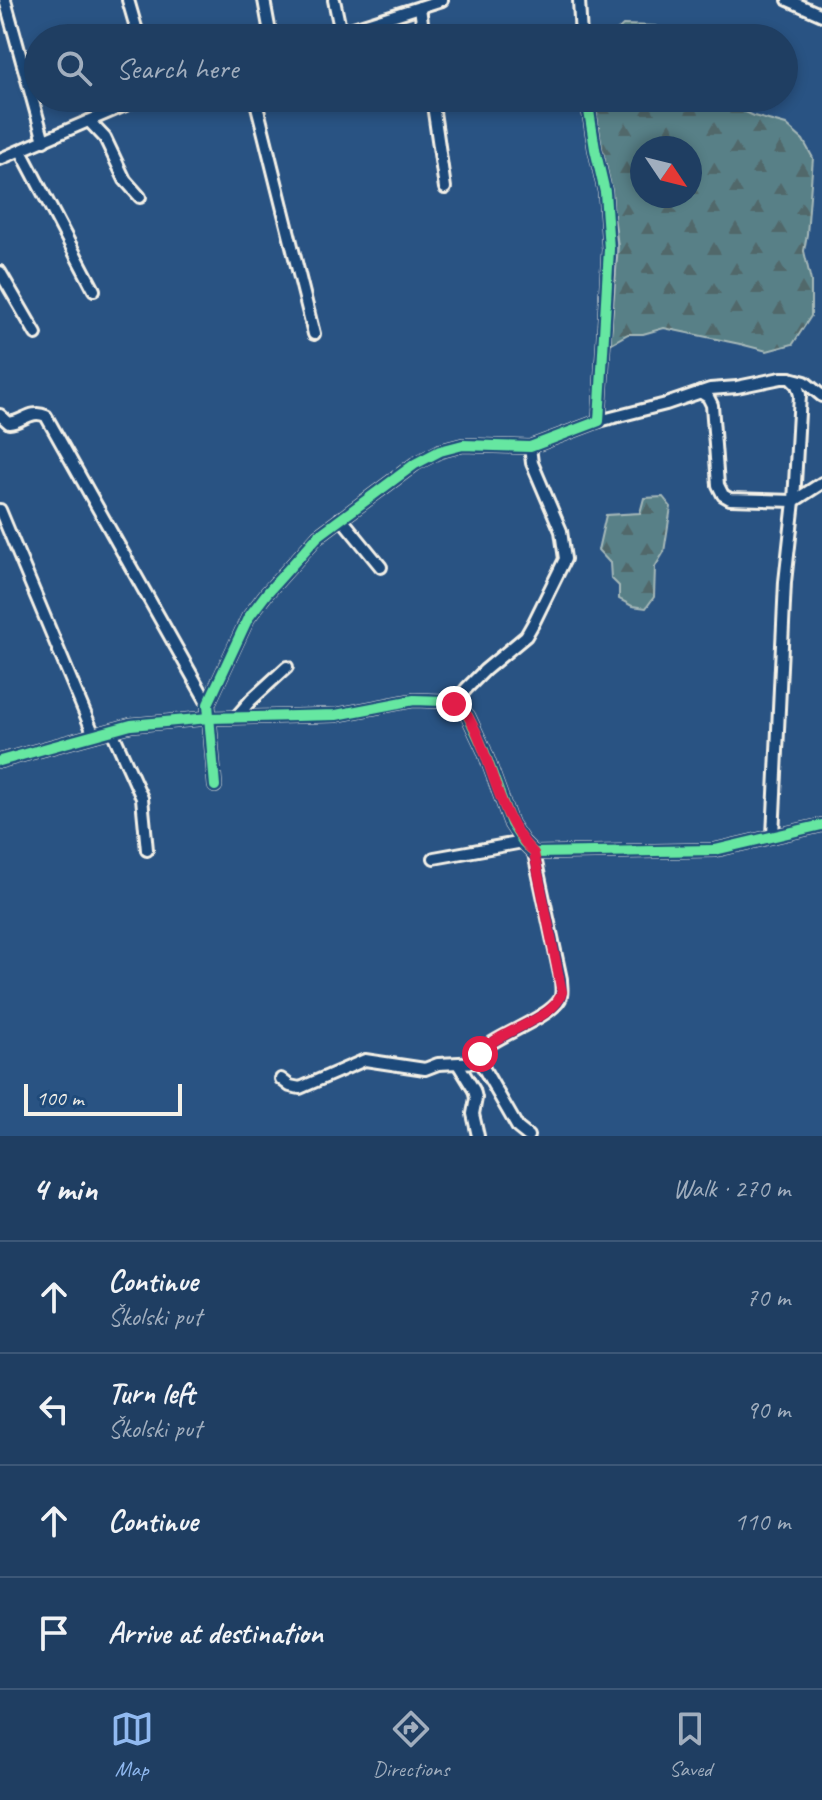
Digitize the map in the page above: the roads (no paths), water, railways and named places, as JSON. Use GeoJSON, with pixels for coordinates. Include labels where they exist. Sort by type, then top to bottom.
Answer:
{"type":"FeatureCollection","features":[{"type":"Feature","properties":{"kind":"street"},"geometry":{"type":"LineString","coordinates":[[5,0],[24,69]]}},
{"type":"Feature","properties":{"kind":"street"},"geometry":{"type":"LineString","coordinates":[[128,0],[135,24]]}},
{"type":"Feature","properties":{"kind":"street"},"geometry":{"type":"LineString","coordinates":[[264,0],[268,24]]}},
{"type":"Feature","properties":{"kind":"street"},"geometry":{"type":"LineString","coordinates":[[334,0],[339,24]]}},
{"type":"Feature","properties":{"kind":"street"},"geometry":{"type":"LineString","coordinates":[[398,0],[400,14]]}},
{"type":"Feature","properties":{"kind":"street"},"geometry":{"type":"LineString","coordinates":[[369,24],[442,0]]}},
{"type":"Feature","properties":{"kind":"street"},"geometry":{"type":"LineString","coordinates":[[579,0],[580,24]]}},
{"type":"Feature","properties":{"kind":"street"},"geometry":{"type":"LineString","coordinates":[[788,0],[822,15]]}},
{"type":"Feature","properties":{"kind":"street"},"geometry":{"type":"LineString","coordinates":[[420,7],[422,24]]}},
{"type":"Feature","properties":{"kind":"street"},"geometry":{"type":"LineString","coordinates":[[36,112],[44,141]]}},
{"type":"Feature","properties":{"kind":"street"},"geometry":{"type":"LineString","coordinates":[[0,159],[110,112]]}},
{"type":"Feature","properties":{"kind":"street"},"geometry":{"type":"LineString","coordinates":[[258,112],[314,334]]}},
{"type":"Feature","properties":{"kind":"street"},"geometry":{"type":"LineString","coordinates":[[434,112],[445,188]]}},
{"type":"Feature","properties":{"kind":"street"},"geometry":{"type":"LineString","coordinates":[[589,112],[605,192],[609,249],[599,421]]}},
{"type":"Feature","properties":{"kind":"street"},"geometry":{"type":"LineString","coordinates":[[89,121],[105,138],[125,180],[140,197]]}},
{"type":"Feature","properties":{"kind":"street"},"geometry":{"type":"LineString","coordinates":[[21,151],[94,290]]}},
{"type":"Feature","properties":{"kind":"street"},"geometry":{"type":"LineString","coordinates":[[0,272],[36,334]]}},
{"type":"Feature","properties":{"kind":"street"},"geometry":{"type":"LineString","coordinates":[[773,836],[785,582],[794,501],[800,395],[797,385],[790,378]]}},
{"type":"Feature","properties":{"kind":"street"},"geometry":{"type":"LineString","coordinates":[[208,704],[248,618],[318,536],[415,464],[440,451],[463,445],[530,447],[599,421],[710,389],[790,378],[805,382],[822,396]]}},
{"type":"Feature","properties":{"kind":"street"},"geometry":{"type":"LineString","coordinates":[[700,392],[711,401],[718,485],[723,495],[730,499],[794,501],[822,483]]}},
{"type":"Feature","properties":{"kind":"street"},"geometry":{"type":"LineString","coordinates":[[0,415],[9,423],[17,423],[31,413],[46,416],[208,704],[215,786]]}},
{"type":"Feature","properties":{"kind":"street"},"geometry":{"type":"LineString","coordinates":[[454,704],[485,670],[526,636],[565,559],[561,531],[532,463],[530,447]]}},
{"type":"Feature","properties":{"kind":"street"},"geometry":{"type":"LineString","coordinates":[[0,510],[94,735]]}},
{"type":"Feature","properties":{"kind":"street"},"geometry":{"type":"LineString","coordinates":[[341,518],[381,567]]}},
{"type":"Feature","properties":{"kind":"street"},"geometry":{"type":"LineString","coordinates":[[237,716],[287,667]]}},
{"type":"Feature","properties":{"kind":"street"},"geometry":{"type":"LineString","coordinates":[[0,761],[131,725],[237,716],[336,715],[414,700],[430,699],[454,704],[468,716],[511,824],[534,853],[561,979],[561,998],[552,1009],[487,1046],[480,1054],[480,1062],[518,1128],[528,1136]]}},
{"type":"Feature","properties":{"kind":"street"},"geometry":{"type":"LineString","coordinates":[[112,731],[142,798],[147,850]]}},
{"type":"Feature","properties":{"kind":"street"},"geometry":{"type":"LineString","coordinates":[[534,853],[715,850],[822,825]]}},
{"type":"Feature","properties":{"kind":"street"},"geometry":{"type":"LineString","coordinates":[[434,858],[523,842]]}},
{"type":"Feature","properties":{"kind":"street"},"geometry":{"type":"LineString","coordinates":[[281,1079],[290,1086],[300,1088],[365,1060],[425,1069],[438,1064],[480,1062]]}},
{"type":"Feature","properties":{"kind":"street"},"geometry":{"type":"LineString","coordinates":[[458,1064],[474,1090],[473,1114],[478,1136]]}}]}
